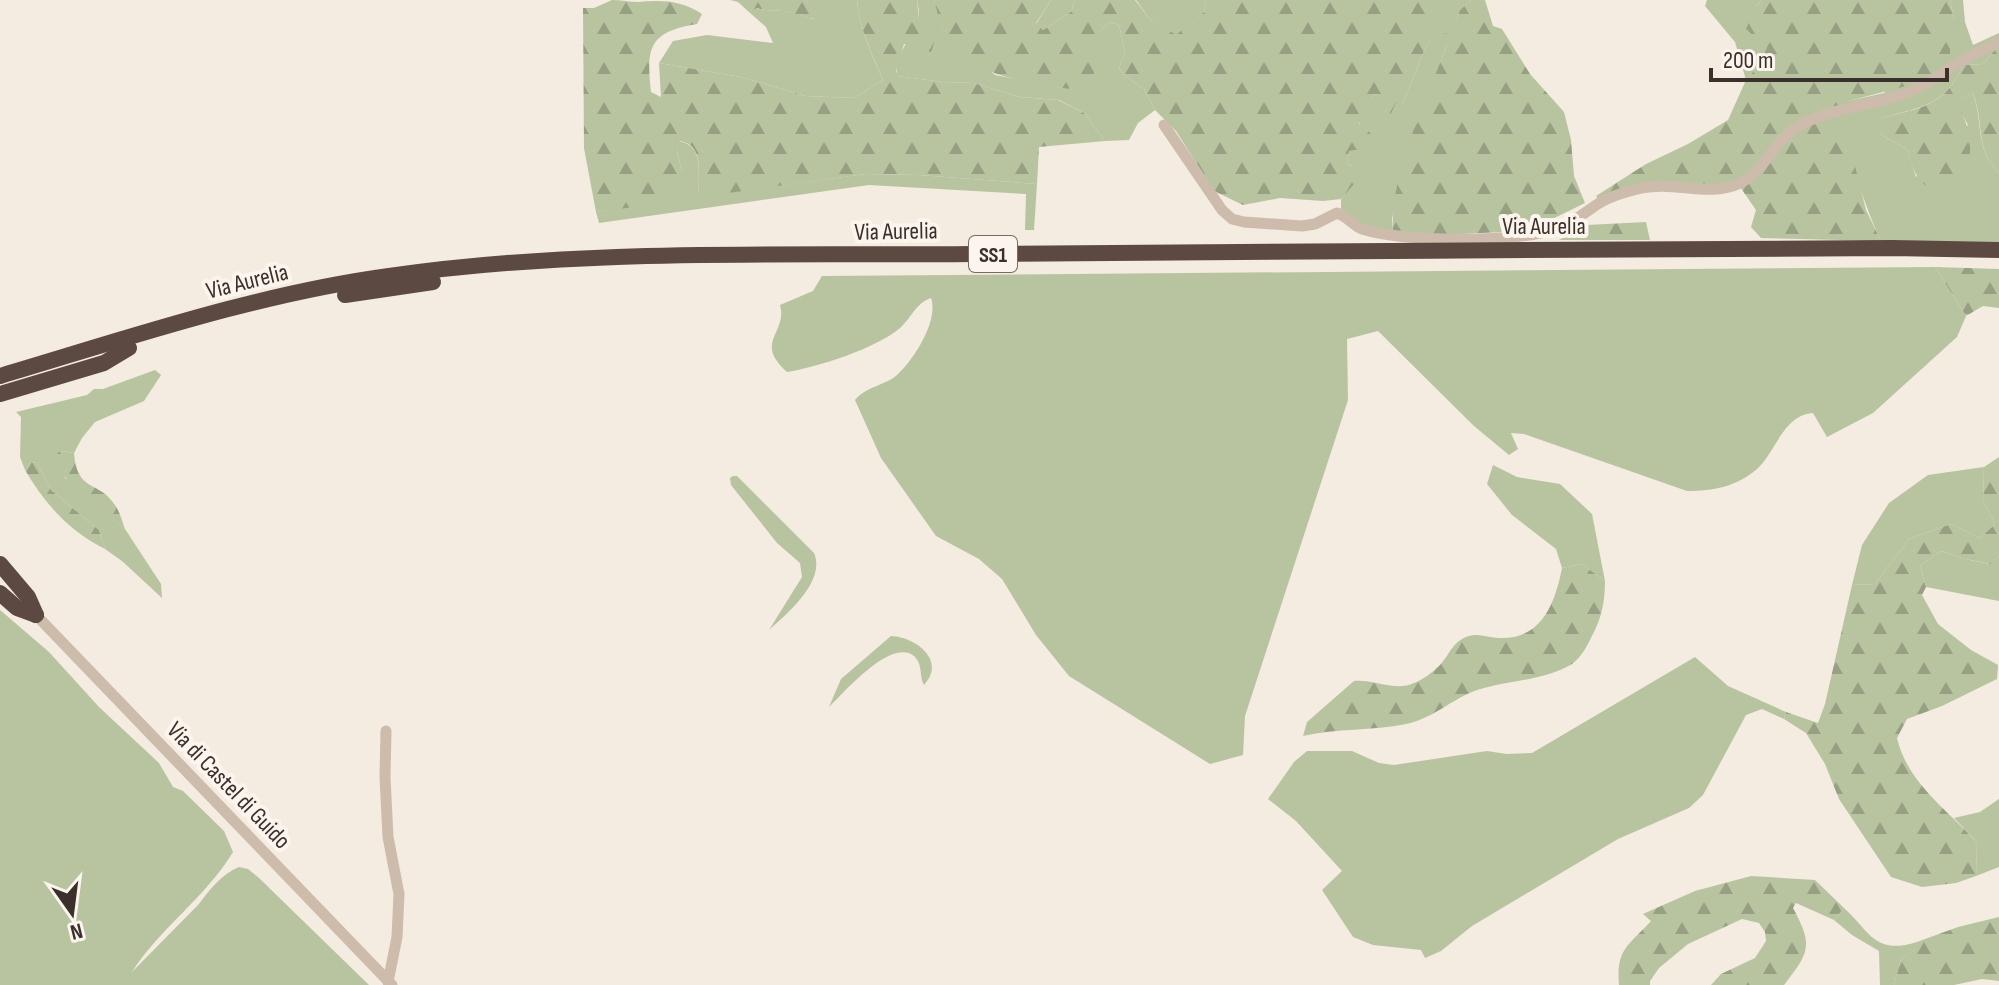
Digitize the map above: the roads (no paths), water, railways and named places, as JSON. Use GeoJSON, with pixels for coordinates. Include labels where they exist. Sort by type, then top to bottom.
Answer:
{"type":"FeatureCollection","features":[{"type":"Feature","properties":{"kind":"highway","name":"Via Aurelia"},"geometry":{"type":"LineString","coordinates":[[0,376],[191,320],[308,291],[386,276],[516,262],[1122,252],[1999,250]]}},
{"type":"Feature","properties":{"kind":"highway","name":"Via Aurelia"},"geometry":{"type":"LineString","coordinates":[[0,387],[129,348],[312,301],[389,287],[568,269],[1893,258],[1999,261]]}},
{"type":"Feature","properties":{"kind":"highway"},"geometry":{"type":"LineString","coordinates":[[0,369],[74,347],[93,348]]}},
{"type":"Feature","properties":{"kind":"highway"},"geometry":{"type":"LineString","coordinates":[[0,394],[104,363],[129,348]]}},
{"type":"Feature","properties":{"kind":"highway"},"geometry":{"type":"LineString","coordinates":[[0,564],[28,597],[36,615]]}},
{"type":"Feature","properties":{"kind":"highway"},"geometry":{"type":"LineString","coordinates":[[0,579],[36,615]]}},
{"type":"Feature","properties":{"kind":"highway"},"geometry":{"type":"LineString","coordinates":[[0,593],[17,608],[36,615]]}},
{"type":"Feature","properties":{"kind":"street"},"geometry":{"type":"LineString","coordinates":[[1164,125],[1222,210],[1235,220],[1302,226],[1315,224],[1337,213],[1360,228],[1408,236],[1509,237],[1556,229],[1579,218],[1593,206],[1630,191],[1660,184],[1711,190],[1735,185],[1754,174],[1780,142],[1798,126],[1909,93],[1999,42]]}},
{"type":"Feature","properties":{"kind":"street","name":"Via di Castel di Guido"},"geometry":{"type":"LineString","coordinates":[[36,615],[390,983]]}},
{"type":"Feature","properties":{"kind":"street"},"geometry":{"type":"LineString","coordinates":[[386,731],[388,837],[399,894],[390,983]]}}]}
